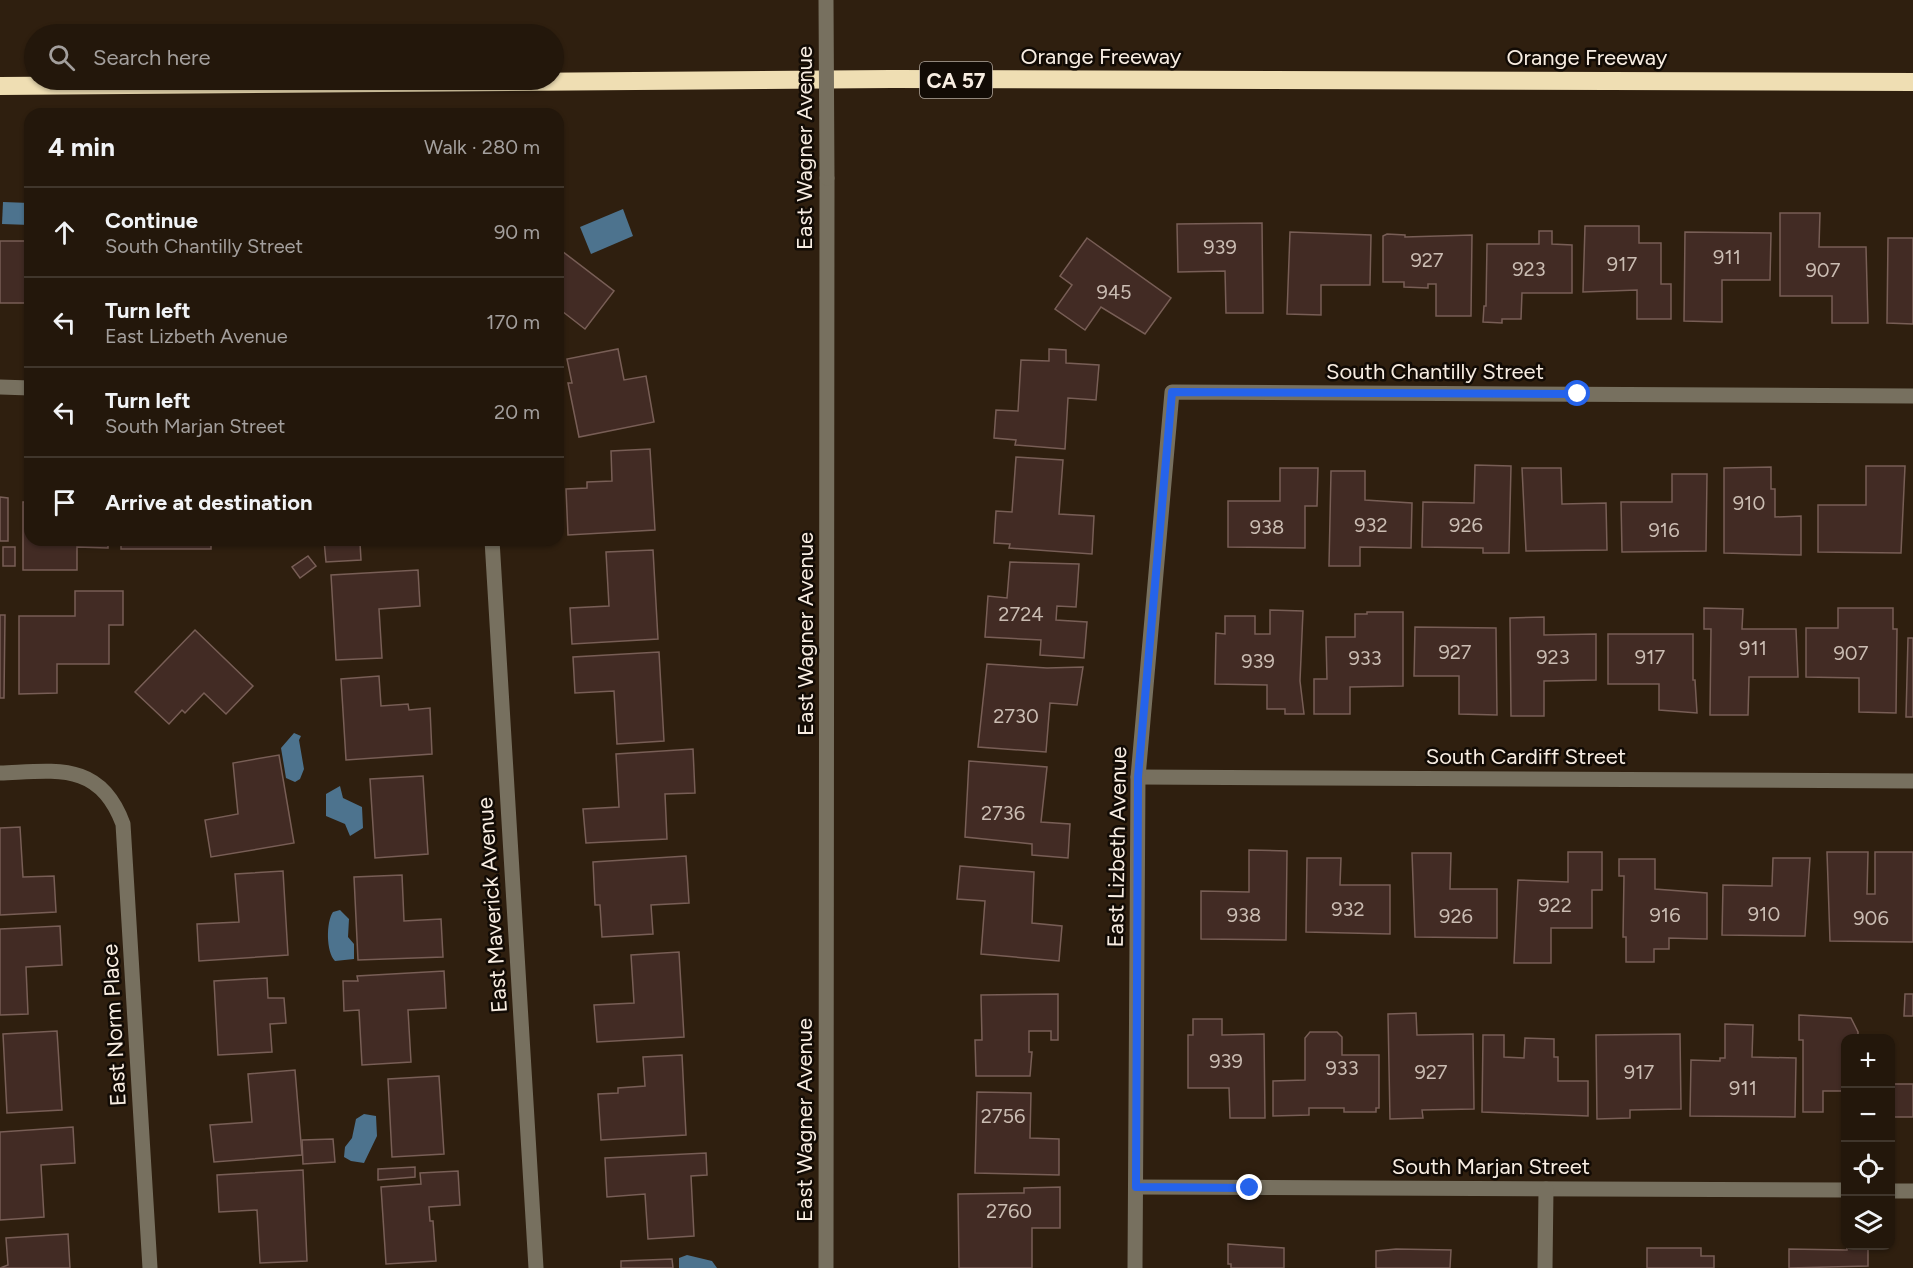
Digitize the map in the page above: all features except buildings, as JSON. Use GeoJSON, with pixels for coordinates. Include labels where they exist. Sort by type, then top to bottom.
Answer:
{"type":"FeatureCollection","features":[{"type":"Feature","properties":{"kind":"highway","name":"Orange Freeway"},"geometry":{"type":"LineString","coordinates":[[564,82],[891,80],[1913,82]]}},
{"type":"Feature","properties":{"kind":"highway","name":"Orange Freeway"},"geometry":{"type":"LineString","coordinates":[[0,86],[24,86]]}},
{"type":"Feature","properties":{"kind":"street","name":"East Wagner Avenue"},"geometry":{"type":"LineString","coordinates":[[826,0],[826,1268]]}},
{"type":"Feature","properties":{"kind":"street"},"geometry":{"type":"LineString","coordinates":[[0,387],[24,388]]}},
{"type":"Feature","properties":{"kind":"street","name":"South Chantilly Street"},"geometry":{"type":"LineString","coordinates":[[1172,392],[1913,396]]}},
{"type":"Feature","properties":{"kind":"street","name":"East Lizbeth Avenue"},"geometry":{"type":"LineString","coordinates":[[1135,1268],[1138,777],[1172,392]]}},
{"type":"Feature","properties":{"kind":"street","name":"East Maverick Avenue"},"geometry":{"type":"LineString","coordinates":[[492,546],[536,1268]]}},
{"type":"Feature","properties":{"kind":"street","name":"East Norm Place"},"geometry":{"type":"LineString","coordinates":[[0,773],[68,772],[89,778],[100,786],[117,810],[126,845],[150,1268]]}},
{"type":"Feature","properties":{"kind":"street","name":"South Cardiff Street"},"geometry":{"type":"LineString","coordinates":[[1138,777],[1913,781]]}},
{"type":"Feature","properties":{"kind":"street","name":"South Marjan Street"},"geometry":{"type":"LineString","coordinates":[[1136,1187],[1841,1190]]}},
{"type":"Feature","properties":{"kind":"street"},"geometry":{"type":"LineString","coordinates":[[1545,1268],[1546,1189]]}},
{"type":"Feature","properties":{"kind":"street"},"geometry":{"type":"LineString","coordinates":[[1895,1191],[1913,1191]]}},
{"type":"Feature","properties":{"kind":"water"},"geometry":{"type":"Polygon","coordinates":[[[3,202],[24,203],[24,225],[2,224],[3,202]]]}},
{"type":"Feature","properties":{"kind":"water"},"geometry":{"type":"Polygon","coordinates":[[[623,209],[633,236],[591,254],[580,227],[623,209]]]}},
{"type":"Feature","properties":{"kind":"water"},"geometry":{"type":"Polygon","coordinates":[[[294,733],[301,736],[299,740],[304,769],[300,779],[295,782],[286,778],[281,748],[294,733]]]}},
{"type":"Feature","properties":{"kind":"water"},"geometry":{"type":"Polygon","coordinates":[[[340,786],[343,798],[362,807],[363,828],[350,836],[345,824],[326,816],[326,794],[340,786]]]}},
{"type":"Feature","properties":{"kind":"water"},"geometry":{"type":"Polygon","coordinates":[[[340,910],[349,919],[348,937],[354,944],[354,959],[335,961],[330,951],[328,930],[333,912],[340,910]]]}},
{"type":"Feature","properties":{"kind":"water"},"geometry":{"type":"Polygon","coordinates":[[[364,1114],[376,1116],[377,1136],[364,1163],[351,1161],[344,1157],[345,1147],[352,1138],[356,1119],[364,1114]]]}},
{"type":"Feature","properties":{"kind":"water"},"geometry":{"type":"Polygon","coordinates":[[[687,1255],[712,1261],[717,1268],[679,1268],[679,1258],[687,1255]]]}},
{"type":"Feature","properties":{"kind":"route"},"geometry":{"type":"LineString","coordinates":[[1250,1188],[1136,1187],[1138,777],[1172,392],[1578,394]]}}]}
